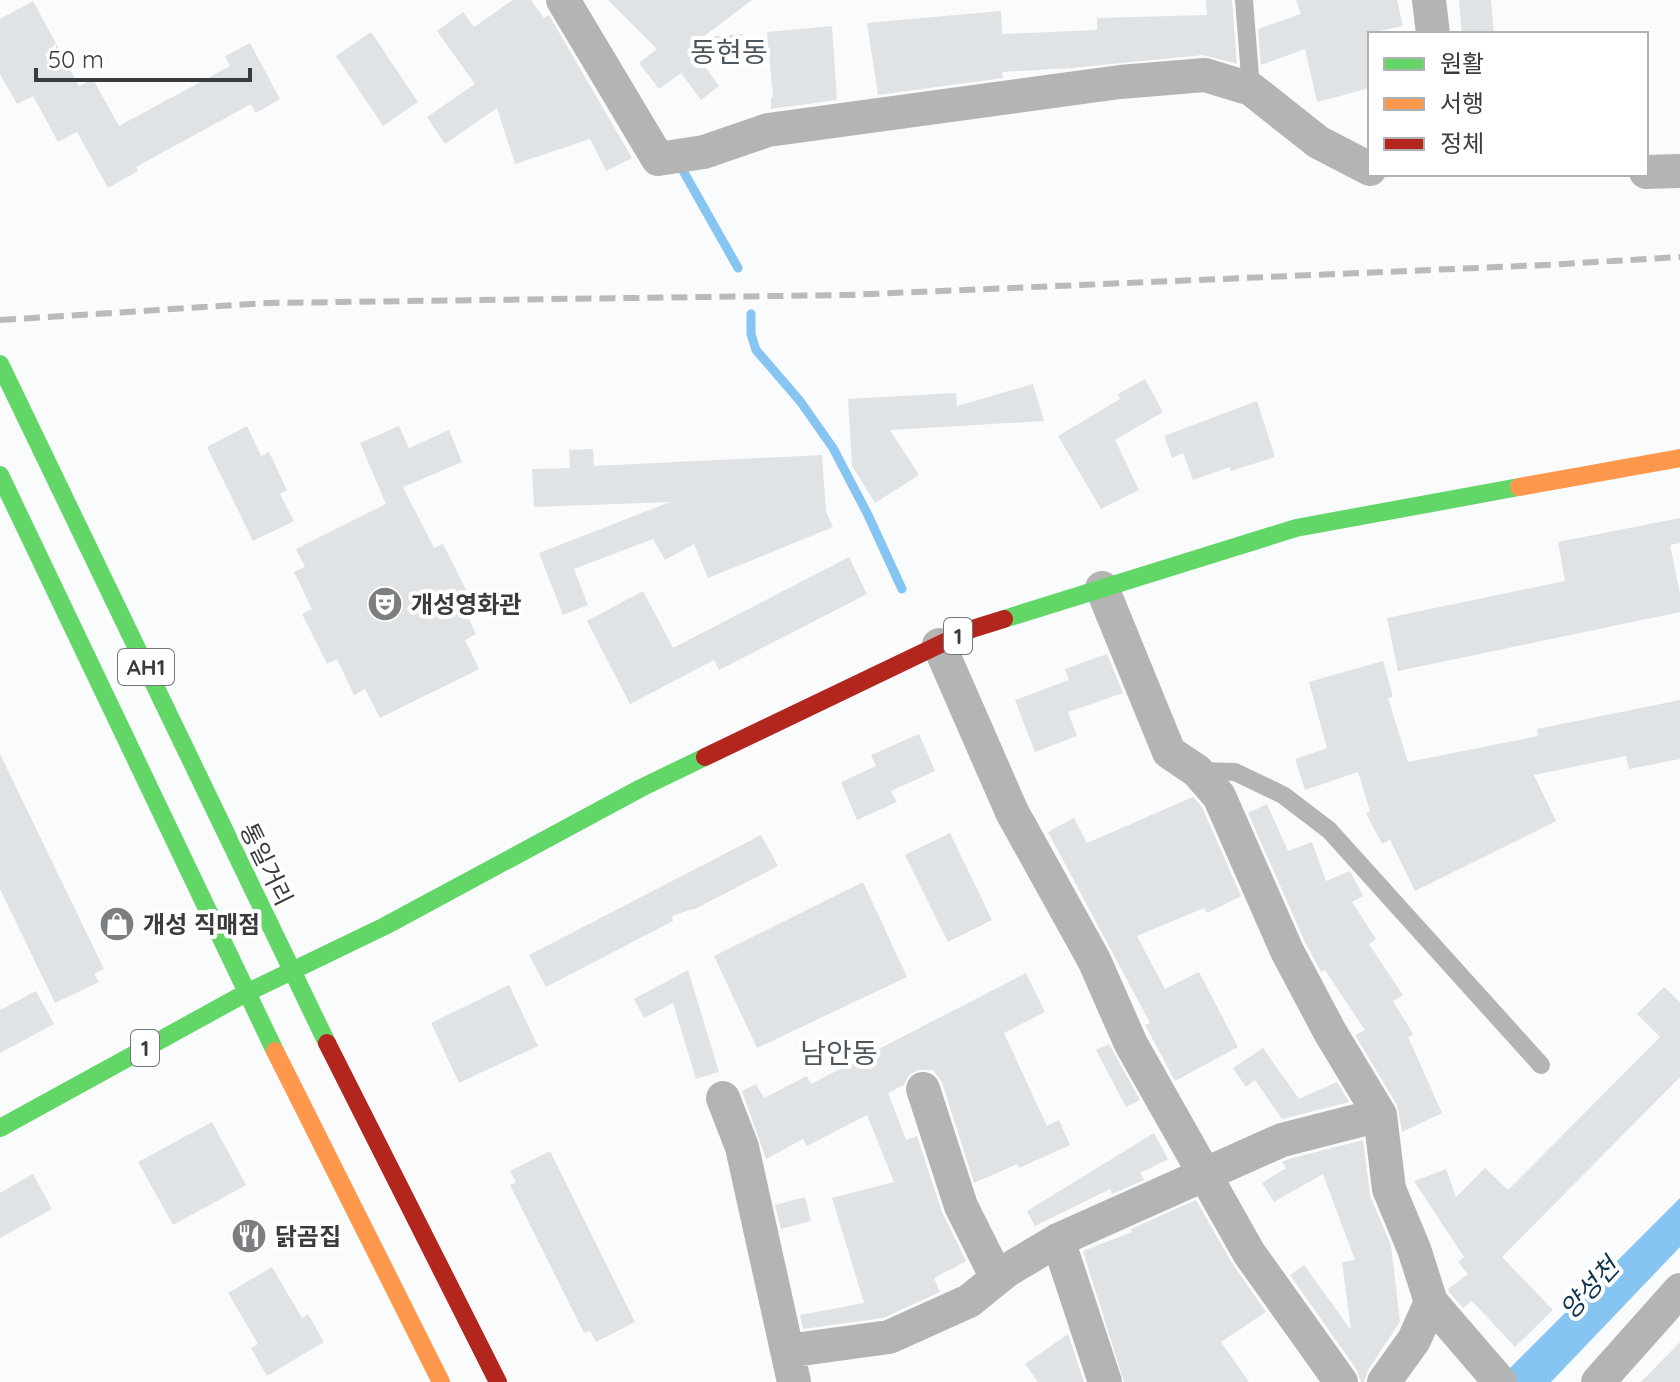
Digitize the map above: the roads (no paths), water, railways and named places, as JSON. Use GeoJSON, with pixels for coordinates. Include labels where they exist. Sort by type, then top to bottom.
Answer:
{"type":"FeatureCollection","features":[{"type":"Feature","properties":{"kind":"main road","name":"통일거리"},"geometry":{"type":"LineString","coordinates":[[0,364],[291,971],[498,1382]]}},
{"type":"Feature","properties":{"kind":"main road","name":"1"},"geometry":{"type":"LineString","coordinates":[[0,1128],[246,993],[385,926],[641,788],[972,629],[1296,528],[1680,458]]}},
{"type":"Feature","properties":{"kind":"main road","name":"AH1"},"geometry":{"type":"LineString","coordinates":[[0,475],[246,993],[441,1382]]}},
{"type":"Feature","properties":{"kind":"street"},"geometry":{"type":"LineString","coordinates":[[563,0],[658,159],[704,152],[768,130],[1120,82],[1205,75],[1251,89],[1318,142],[1368,168]]}},
{"type":"Feature","properties":{"kind":"street"},"geometry":{"type":"LineString","coordinates":[[1429,0],[1433,32]]}},
{"type":"Feature","properties":{"kind":"street"},"geometry":{"type":"LineString","coordinates":[[1648,172],[1680,171]]}},
{"type":"Feature","properties":{"kind":"street"},"geometry":{"type":"LineString","coordinates":[[1102,588],[1169,752],[1197,771],[1219,796],[1287,951],[1330,1032],[1380,1115],[1389,1189],[1414,1249],[1431,1302],[1498,1380]]}},
{"type":"Feature","properties":{"kind":"street"},"geometry":{"type":"LineString","coordinates":[[939,645],[1012,812],[1094,960],[1131,1044],[1249,1253],[1341,1382]]}},
{"type":"Feature","properties":{"kind":"street"},"geometry":{"type":"LineString","coordinates":[[923,1089],[961,1206],[997,1278]]}},
{"type":"Feature","properties":{"kind":"street"},"geometry":{"type":"LineString","coordinates":[[723,1098],[742,1147],[791,1367],[889,1337],[969,1301],[997,1278],[1058,1240],[1282,1140],[1380,1115]]}},
{"type":"Feature","properties":{"kind":"street"},"geometry":{"type":"LineString","coordinates":[[1058,1240],[1105,1382]]}},
{"type":"Feature","properties":{"kind":"street"},"geometry":{"type":"LineString","coordinates":[[1598,1382],[1680,1290]]}},
{"type":"Feature","properties":{"kind":"street"},"geometry":{"type":"LineString","coordinates":[[1384,1382],[1414,1340],[1431,1302]]}},
{"type":"Feature","properties":{"kind":"lane"},"geometry":{"type":"LineString","coordinates":[[1244,0],[1251,89]]}},
{"type":"Feature","properties":{"kind":"lane"},"geometry":{"type":"LineString","coordinates":[[1197,771],[1235,772],[1283,795],[1329,830],[1541,1065]]}},
{"type":"Feature","properties":{"kind":"water"},"geometry":{"type":"Polygon","coordinates":[[[1680,1198],[1680,1247],[1551,1382],[1496,1382],[1680,1198]]]}},
{"type":"Feature","properties":{"kind":"waterway"},"geometry":{"type":"LineString","coordinates":[[678,162],[738,268]]}},
{"type":"Feature","properties":{"kind":"waterway"},"geometry":{"type":"LineString","coordinates":[[751,314],[751,334],[756,350],[800,401],[833,448],[902,589]]}},
{"type":"Feature","properties":{"kind":"railway"},"geometry":{"type":"LineString","coordinates":[[0,320],[268,303],[848,295],[1680,257]]}},
{"type":"Feature","properties":{"kind":"place","name":"개성영화관"},"geometry":{"type":"Point","coordinates":[385,604]}},
{"type":"Feature","properties":{"kind":"place","name":"개성 직매점"},"geometry":{"type":"Point","coordinates":[117,924]}},
{"type":"Feature","properties":{"kind":"place","name":"닭곰집"},"geometry":{"type":"Point","coordinates":[249,1236]}},
{"type":"Feature","properties":{"kind":"district","name":"동현동"},"geometry":{"type":"Point","coordinates":[729,51]}},
{"type":"Feature","properties":{"kind":"district","name":"남안동"},"geometry":{"type":"Point","coordinates":[839,1052]}},
{"type":"Feature","properties":{"kind":"water label","name":"양성천"},"geometry":{"type":"Point","coordinates":[1589,1288]}}]}
